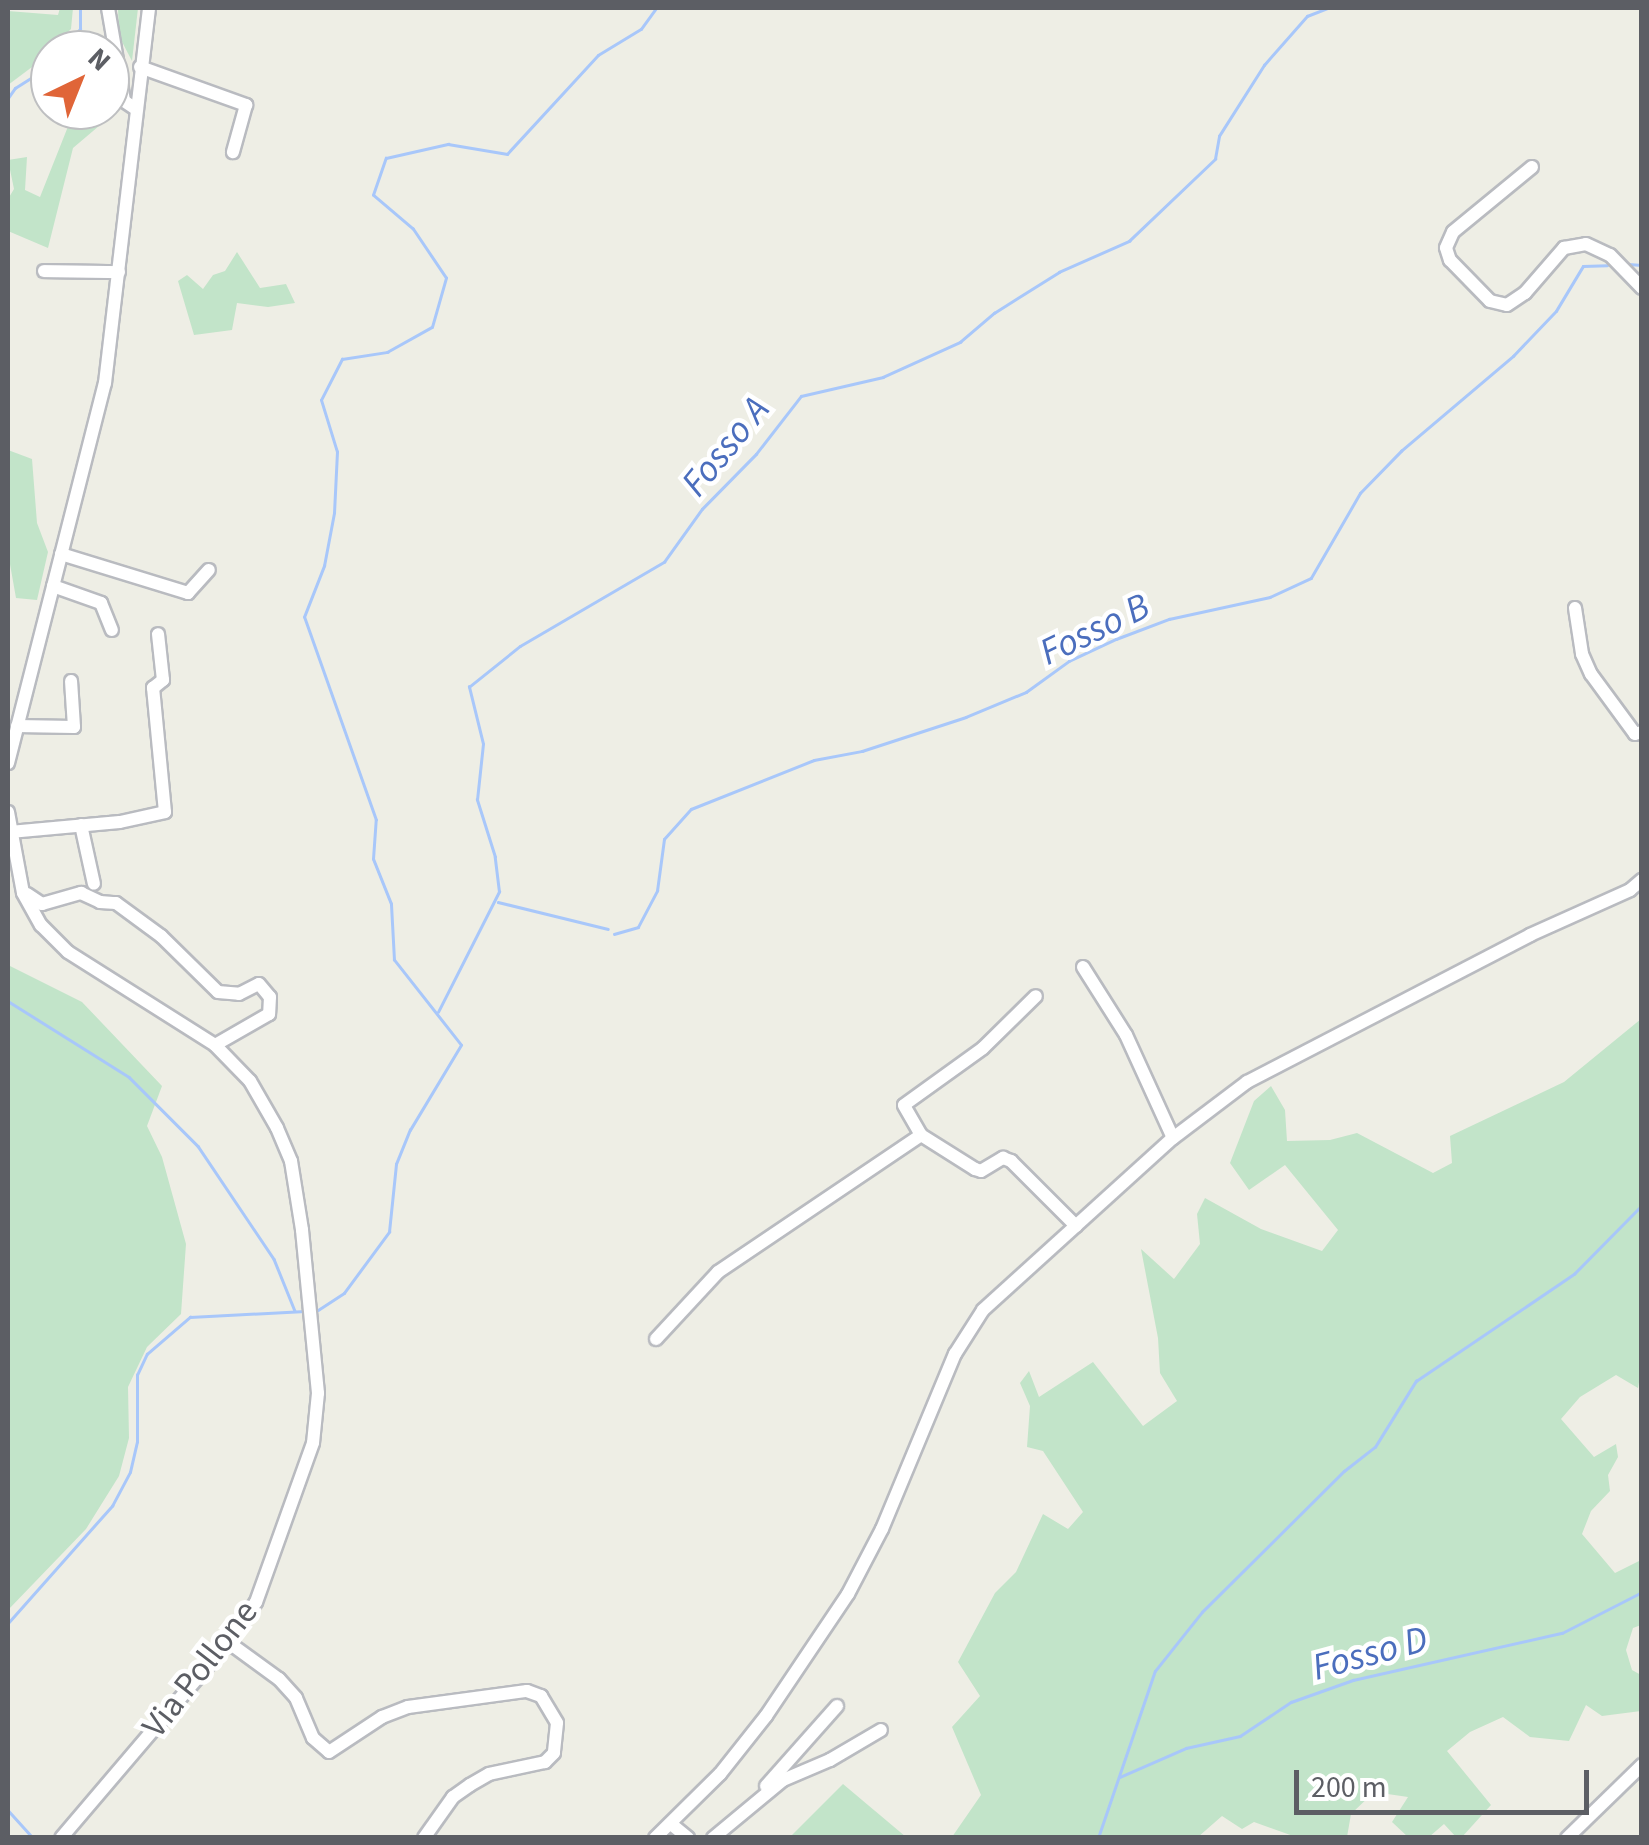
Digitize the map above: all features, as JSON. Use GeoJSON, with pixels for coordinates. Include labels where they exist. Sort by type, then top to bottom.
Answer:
{"type":"FeatureCollection","features":[{"type":"Feature","properties":{"kind":"street"},"geometry":{"type":"LineString","coordinates":[[108,8],[124,100],[136,109]]}},
{"type":"Feature","properties":{"kind":"street"},"geometry":{"type":"LineString","coordinates":[[8,763],[105,383],[148,8]]}},
{"type":"Feature","properties":{"kind":"street"},"geometry":{"type":"LineString","coordinates":[[140,66],[246,105],[233,152]]}},
{"type":"Feature","properties":{"kind":"street"},"geometry":{"type":"LineString","coordinates":[[1532,166],[1453,232],[1446,248],[1450,260],[1490,301],[1507,305],[1525,293],[1564,248],[1586,244],[1610,256],[1642,288]]}},
{"type":"Feature","properties":{"kind":"street"},"geometry":{"type":"LineString","coordinates":[[44,271],[119,272]]}},
{"type":"Feature","properties":{"kind":"street"},"geometry":{"type":"LineString","coordinates":[[61,554],[188,593],[210,570]]}},
{"type":"Feature","properties":{"kind":"street"},"geometry":{"type":"LineString","coordinates":[[53,586],[104,598],[112,630]]}},
{"type":"Feature","properties":{"kind":"street"},"geometry":{"type":"LineString","coordinates":[[1576,608],[1582,654],[1591,674],[1635,734],[1642,732]]}},
{"type":"Feature","properties":{"kind":"street"},"geometry":{"type":"LineString","coordinates":[[10,832],[165,812],[153,688],[163,680],[158,634]]}},
{"type":"Feature","properties":{"kind":"street"},"geometry":{"type":"LineString","coordinates":[[17,726],[74,727],[69,705],[71,681]]}},
{"type":"Feature","properties":{"kind":"street"},"geometry":{"type":"LineString","coordinates":[[8,812],[22,889],[42,904],[81,893],[100,902],[116,903],[161,936],[218,992],[239,994],[260,984],[270,997],[269,1014],[216,1046]]}},
{"type":"Feature","properties":{"kind":"street"},"geometry":{"type":"LineString","coordinates":[[81,825],[94,884]]}},
{"type":"Feature","properties":{"kind":"street"},"geometry":{"type":"LineString","coordinates":[[655,1838],[720,1774],[766,1716],[848,1594],[882,1529],[956,1354],[976,1320],[1173,1138],[1247,1082],[1530,935],[1630,890],[1642,880]]}},
{"type":"Feature","properties":{"kind":"street","name":"Via Pollone"},"geometry":{"type":"LineString","coordinates":[[22,889],[41,925],[68,952],[216,1046],[260,1096],[291,1162],[318,1393],[313,1443],[256,1602],[228,1642],[61,1838]]}},
{"type":"Feature","properties":{"kind":"street"},"geometry":{"type":"LineString","coordinates":[[1083,966],[1126,1035],[1173,1138]]}},
{"type":"Feature","properties":{"kind":"street"},"geometry":{"type":"LineString","coordinates":[[1036,996],[983,1048],[904,1105],[921,1135],[975,1169],[981,1170],[1003,1158],[1011,1161],[1076,1226]]}},
{"type":"Feature","properties":{"kind":"street"},"geometry":{"type":"LineString","coordinates":[[656,1339],[718,1272],[921,1135]]}},
{"type":"Feature","properties":{"kind":"street"},"geometry":{"type":"LineString","coordinates":[[228,1642],[279,1679],[296,1698],[313,1738],[329,1752],[382,1717],[408,1707],[526,1691],[541,1696],[558,1723],[554,1753],[545,1762],[488,1774],[470,1785],[453,1797],[424,1838]]}},
{"type":"Feature","properties":{"kind":"street"},"geometry":{"type":"LineString","coordinates":[[713,1838],[763,1793],[798,1746],[837,1706]]}},
{"type":"Feature","properties":{"kind":"street"},"geometry":{"type":"LineString","coordinates":[[763,1793],[881,1730]]}},
{"type":"Feature","properties":{"kind":"street"},"geometry":{"type":"LineString","coordinates":[[1566,1838],[1642,1765]]}},
{"type":"Feature","properties":{"kind":"street"},"geometry":{"type":"LineString","coordinates":[[671,1824],[688,1838]]}},
{"type":"Feature","properties":{"kind":"green space"},"geometry":{"type":"Polygon","coordinates":[[[60,8],[73,8],[71,29],[30,30],[30,68],[8,85],[8,11],[58,15],[60,8]]]}},
{"type":"Feature","properties":{"kind":"green space"},"geometry":{"type":"Polygon","coordinates":[[[118,8],[138,8],[132,61],[130,30],[119,30],[118,8]]]}},
{"type":"Feature","properties":{"kind":"green space"},"geometry":{"type":"Polygon","coordinates":[[[67,130],[94,130],[73,148],[48,248],[8,231],[8,199],[14,189],[8,160],[27,157],[25,190],[40,197],[67,130]]]}},
{"type":"Feature","properties":{"kind":"green space"},"geometry":{"type":"Polygon","coordinates":[[[237,252],[260,288],[286,284],[295,303],[268,307],[237,303],[232,330],[194,335],[178,281],[187,275],[203,289],[213,275],[225,271],[237,252]]]}},
{"type":"Feature","properties":{"kind":"green space"},"geometry":{"type":"Polygon","coordinates":[[[8,450],[32,459],[37,523],[48,552],[37,600],[16,598],[8,553],[8,450]]]}},
{"type":"Feature","properties":{"kind":"green space"},"geometry":{"type":"Polygon","coordinates":[[[8,965],[82,1002],[162,1086],[147,1126],[162,1157],[186,1244],[181,1314],[147,1347],[128,1387],[129,1438],[119,1476],[86,1529],[8,1610],[8,965]]]}},
{"type":"Feature","properties":{"kind":"green space"},"geometry":{"type":"Polygon","coordinates":[[[1641,1019],[1638,1388],[1616,1375],[1580,1397],[1561,1419],[1594,1457],[1616,1444],[1618,1457],[1608,1475],[1610,1491],[1591,1511],[1582,1534],[1615,1573],[1641,1560],[1641,1625],[1633,1628],[1626,1650],[1632,1670],[1641,1675],[1641,1711],[1602,1716],[1586,1705],[1569,1741],[1530,1737],[1503,1717],[1470,1732],[1447,1751],[1491,1805],[1462,1837],[1456,1837],[1444,1824],[1429,1837],[1408,1837],[1392,1822],[1408,1797],[1374,1792],[1351,1814],[1347,1837],[1296,1837],[1254,1822],[1242,1829],[1222,1816],[1198,1837],[952,1837],[981,1795],[952,1727],[980,1696],[958,1662],[995,1593],[1016,1572],[1043,1514],[1068,1529],[1083,1512],[1043,1451],[1027,1447],[1030,1406],[1020,1383],[1029,1371],[1039,1397],[1093,1362],[1143,1426],[1177,1401],[1160,1373],[1158,1338],[1141,1249],[1174,1279],[1200,1244],[1197,1214],[1205,1198],[1261,1229],[1322,1251],[1338,1230],[1285,1165],[1249,1190],[1230,1163],[1254,1101],[1271,1086],[1285,1110],[1287,1141],[1330,1140],[1357,1133],[1433,1173],[1452,1163],[1450,1136],[1564,1082],[1641,1019]]]}},
{"type":"Feature","properties":{"kind":"green space"},"geometry":{"type":"Polygon","coordinates":[[[843,1784],[906,1837],[790,1837],[843,1784]]]}},
{"type":"Feature","properties":{"kind":"waterway"},"geometry":{"type":"LineString","coordinates":[[79,30],[80,8]]}},
{"type":"Feature","properties":{"kind":"waterway"},"geometry":{"type":"LineString","coordinates":[[318,1310],[344,1293],[389,1232],[396,1164],[410,1130],[461,1045],[394,960],[391,904],[373,859],[376,820],[304,617],[324,566],[334,513],[337,452],[321,400],[342,359],[387,352],[432,327],[446,278],[413,229],[373,195],[386,158],[448,144],[507,154],[598,55],[641,29],[656,8]]}},
{"type":"Feature","properties":{"kind":"waterway","name":"Fosso A"},"geometry":{"type":"LineString","coordinates":[[438,1012],[499,892],[495,857],[477,800],[483,744],[469,687],[520,646],[664,562],[702,509],[756,454],[801,396],[883,377],[960,342],[994,313],[1059,272],[1129,241],[1215,159],[1219,136],[1264,65],[1307,16],[1328,8]]}},
{"type":"Feature","properties":{"kind":"waterway"},"geometry":{"type":"LineString","coordinates":[[8,98],[30,79]]}},
{"type":"Feature","properties":{"kind":"waterway","name":"Fosso B"},"geometry":{"type":"LineString","coordinates":[[1628,264],[1642,265]]}},
{"type":"Feature","properties":{"kind":"waterway","name":"Fosso B"},"geometry":{"type":"LineString","coordinates":[[614,934],[638,927],[657,891],[664,839],[691,809],[814,760],[862,751],[966,717],[1026,692],[1069,661],[1169,619],[1270,597],[1311,578],[1360,493],[1401,451],[1513,356],[1556,311],[1583,266],[1607,265]]}},
{"type":"Feature","properties":{"kind":"waterway","name":"Fosso B"},"geometry":{"type":"LineString","coordinates":[[498,902],[608,929]]}},
{"type":"Feature","properties":{"kind":"waterway"},"geometry":{"type":"LineString","coordinates":[[8,1001],[129,1077],[198,1146],[274,1259],[295,1311]]}},
{"type":"Feature","properties":{"kind":"waterway"},"geometry":{"type":"LineString","coordinates":[[1098,1838],[1155,1671],[1202,1612],[1344,1471],[1375,1447],[1416,1381],[1574,1274],[1642,1205]]}},
{"type":"Feature","properties":{"kind":"waterway"},"geometry":{"type":"LineString","coordinates":[[8,1623],[112,1506],[130,1472],[137,1442],[137,1375],[147,1354],[190,1317],[305,1311]]}},
{"type":"Feature","properties":{"kind":"waterway","name":"Fosso D"},"geometry":{"type":"LineString","coordinates":[[1120,1777],[1186,1748],[1240,1736],[1291,1702],[1353,1680],[1562,1633],[1642,1592]]}},
{"type":"Feature","properties":{"kind":"waterway"},"geometry":{"type":"LineString","coordinates":[[8,1810],[33,1838]]}}]}
